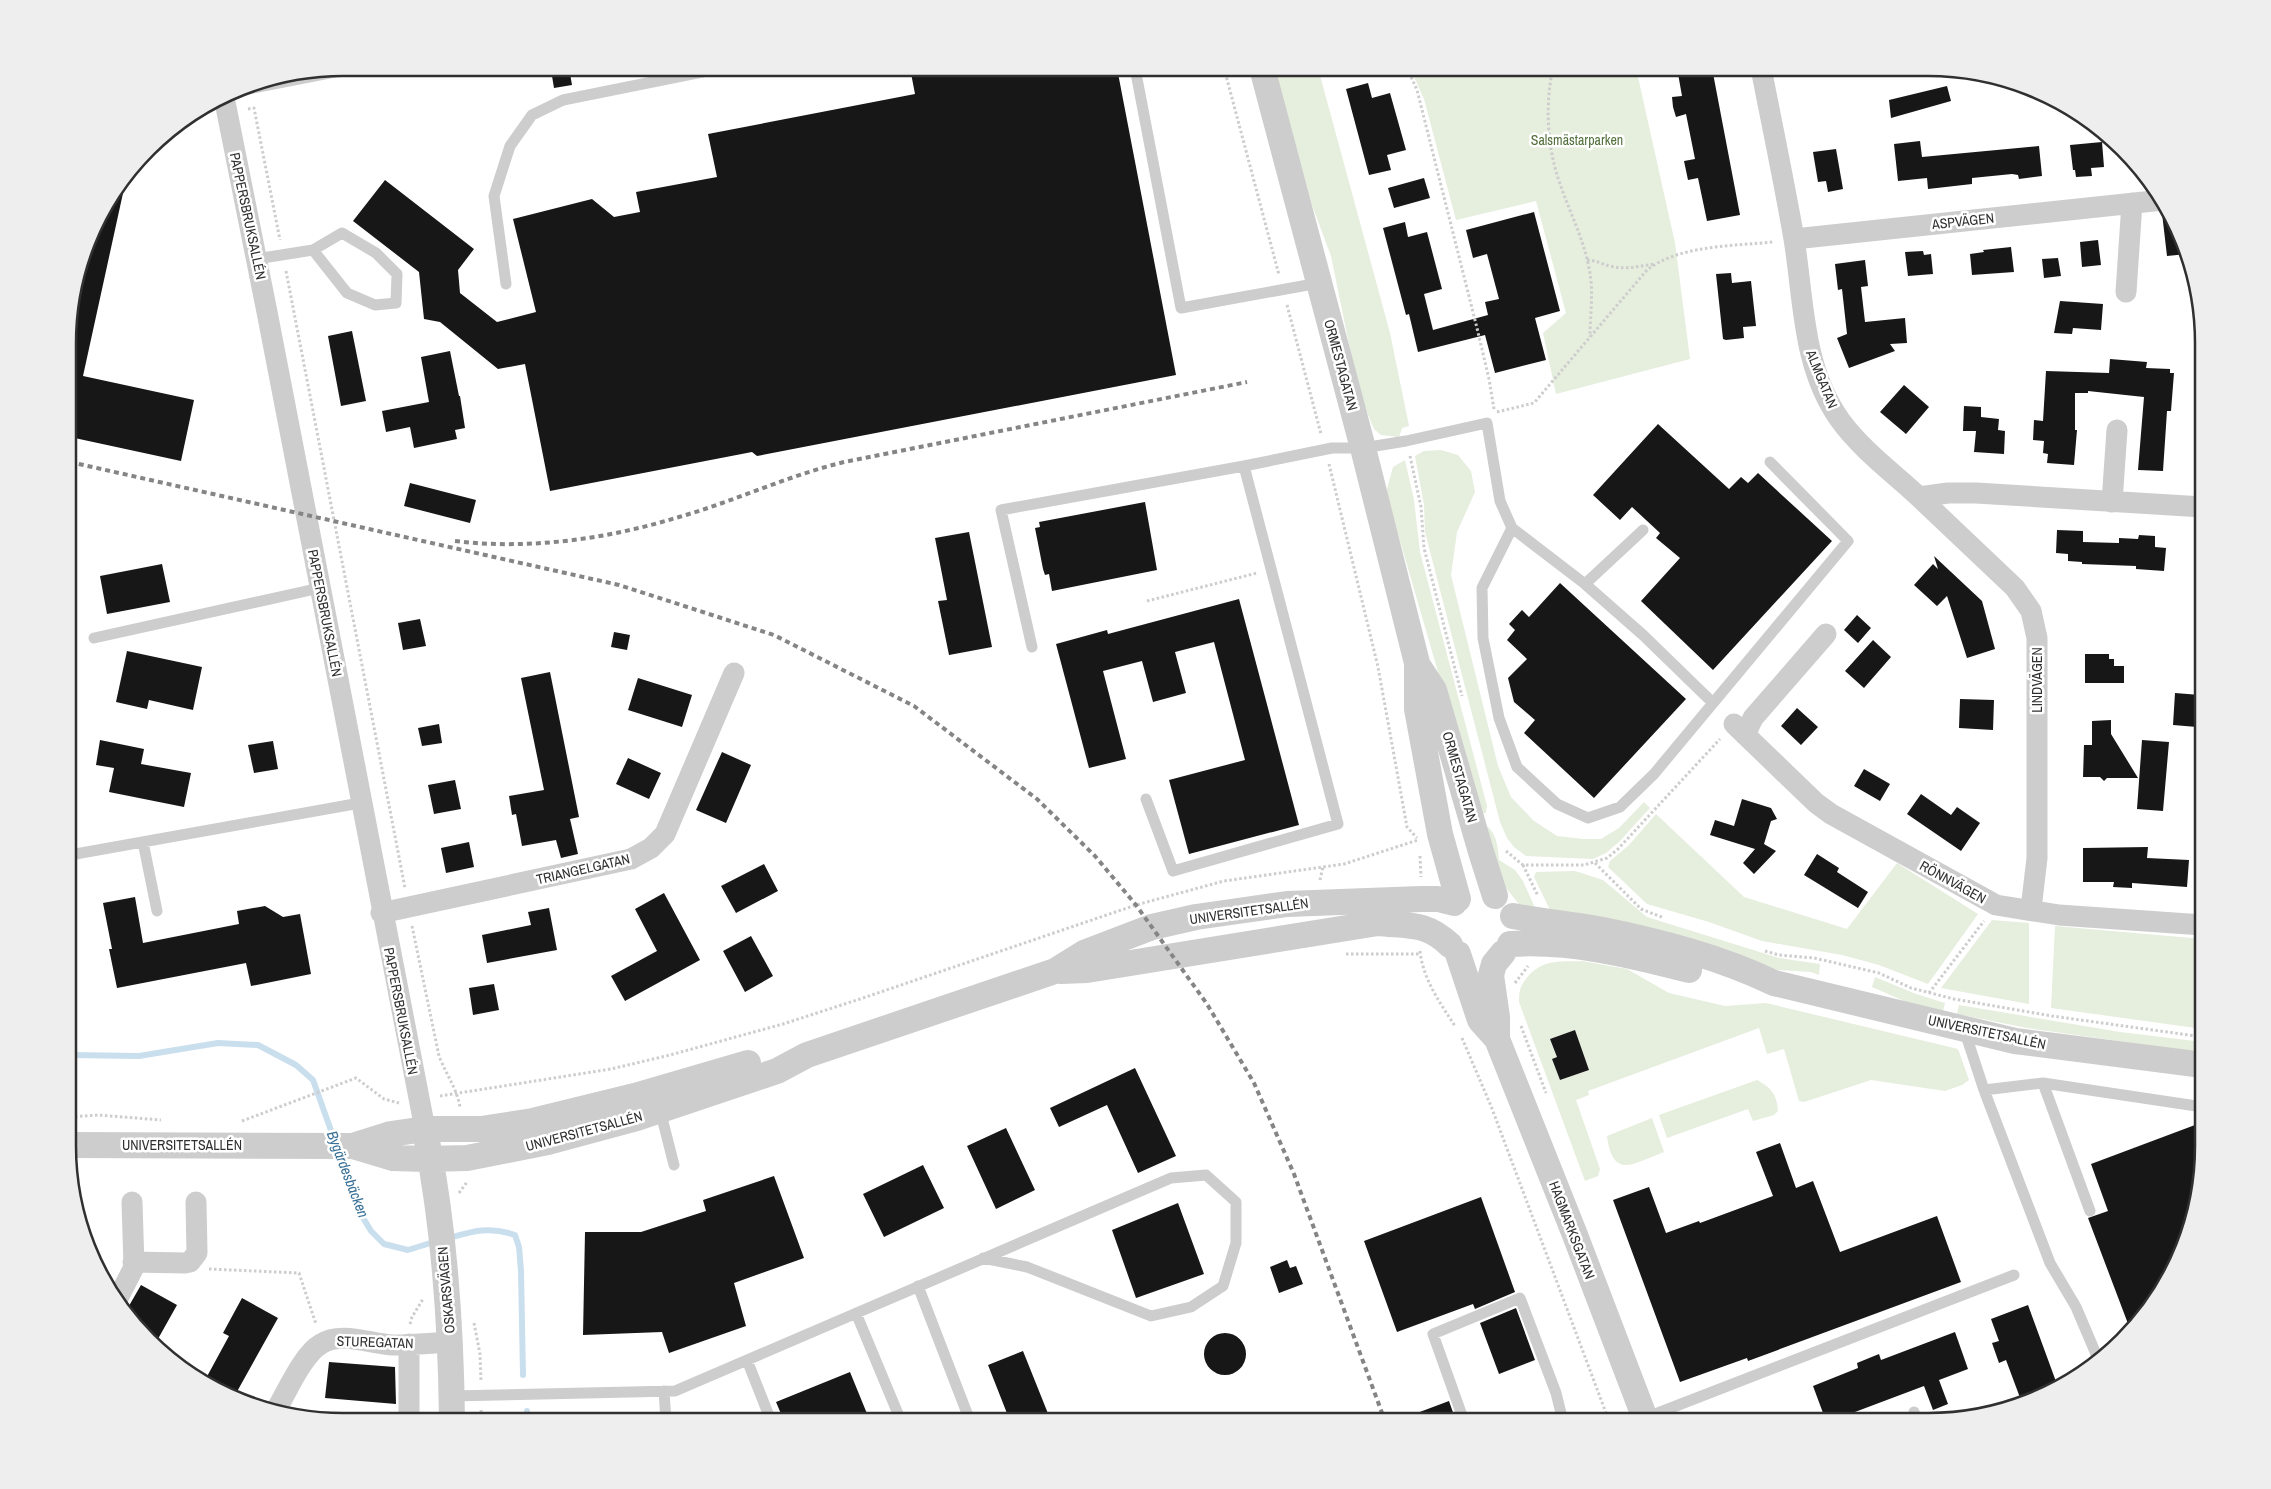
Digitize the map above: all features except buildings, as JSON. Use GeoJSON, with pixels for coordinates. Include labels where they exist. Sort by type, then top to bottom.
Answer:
{"type":"FeatureCollection","features":[{"type":"Feature","properties":{"kind":"street","name":"ORMESTAGATAN"},"geometry":{"type":"LineString","coordinates":[[1264,76],[1363,448],[1417,663],[1417,709],[1437,817],[1456,901]]}},
{"type":"Feature","properties":{"kind":"street","name":"ALMGATAN"},"geometry":{"type":"LineString","coordinates":[[1763,76],[1794,239],[1804,323],[1816,372],[1828,399],[1855,439],[1918,497]]}},
{"type":"Feature","properties":{"kind":"street","name":"PAPPERSBRUKSALLÉN"},"geometry":{"type":"LineString","coordinates":[[225,104],[424,1129]]}},
{"type":"Feature","properties":{"kind":"street","name":"ASPVÄGEN"},"geometry":{"type":"LineString","coordinates":[[1794,239],[2154,201]]}},
{"type":"Feature","properties":{"kind":"street"},"geometry":{"type":"LineString","coordinates":[[2126,292],[2132,203]]}},
{"type":"Feature","properties":{"kind":"street"},"geometry":{"type":"LineString","coordinates":[[2112,502],[2117,430]]}},
{"type":"Feature","properties":{"kind":"street"},"geometry":{"type":"LineString","coordinates":[[1918,497],[1948,493],[1976,493],[2195,507]]}},
{"type":"Feature","properties":{"kind":"street","name":"LINDVÄGEN"},"geometry":{"type":"LineString","coordinates":[[1918,497],[2015,588],[2030,612],[2037,638],[2037,858],[2031,909]]}},
{"type":"Feature","properties":{"kind":"street"},"geometry":{"type":"LineString","coordinates":[[1739,729],[1753,718],[1826,634]]}},
{"type":"Feature","properties":{"kind":"street","name":"ORMESTAGATAN"},"geometry":{"type":"LineString","coordinates":[[1417,663],[1434,690],[1495,896]]}},
{"type":"Feature","properties":{"kind":"street","name":"TRIANGELGATAN"},"geometry":{"type":"LineString","coordinates":[[382,913],[630,860],[652,848],[665,834],[734,673]]}},
{"type":"Feature","properties":{"kind":"street","name":"RÖNNVÄGEN"},"geometry":{"type":"LineString","coordinates":[[1739,729],[1816,803],[1831,814],[1996,905],[2031,909],[2059,915],[2195,924]]}},
{"type":"Feature","properties":{"kind":"street"},"geometry":{"type":"LineString","coordinates":[[1476,892],[1495,896],[1506,904],[1512,916],[1514,929],[1506,948],[1492,959],[1481,962],[1469,960],[1454,949],[1446,936],[1446,918],[1456,901],[1476,892]]}},
{"type":"Feature","properties":{"kind":"street","name":"UNIVERSITETSALLÉN"},"geometry":{"type":"LineString","coordinates":[[76,1145],[353,1146],[393,1158],[467,1158],[548,1142],[660,1110],[777,1071],[807,1055],[1055,971],[1084,953],[1152,927],[1287,904],[1430,899],[1456,901]]}},
{"type":"Feature","properties":{"kind":"street","name":"UNIVERSITETSALLÉN"},"geometry":{"type":"LineString","coordinates":[[1512,916],[1601,930],[1650,941],[1738,966],[1774,983]]}},
{"type":"Feature","properties":{"kind":"street","name":"UNIVERSITETSALLÉN"},"geometry":{"type":"LineString","coordinates":[[1055,971],[1087,970],[1378,923],[1426,927],[1439,934],[1454,949]]}},
{"type":"Feature","properties":{"kind":"street","name":"UNIVERSITETSALLÉN"},"geometry":{"type":"LineString","coordinates":[[1506,948],[1539,942],[1628,954],[1736,982],[1774,983],[2016,1041],[2195,1064]]}},
{"type":"Feature","properties":{"kind":"street","name":"HAGMARKSGATAN"},"geometry":{"type":"LineString","coordinates":[[1506,948],[1494,964],[1491,975],[1498,1017],[1498,1039],[1643,1413]]}},
{"type":"Feature","properties":{"kind":"street","name":"HAGMARKSGATAN"},"geometry":{"type":"LineString","coordinates":[[1454,949],[1480,1020],[1498,1039]]}},
{"type":"Feature","properties":{"kind":"street","name":"UNIVERSITETSALLÉN"},"geometry":{"type":"LineString","coordinates":[[353,1146],[391,1134],[424,1129],[481,1129],[533,1121],[634,1096],[771,1056],[807,1055]]}},
{"type":"Feature","properties":{"kind":"street","name":"OSKARSVÄGEN"},"geometry":{"type":"LineString","coordinates":[[424,1129],[443,1255],[451,1342],[452,1413]]}},
{"type":"Feature","properties":{"kind":"street"},"geometry":{"type":"LineString","coordinates":[[121,1294],[134,1267],[132,1202]]}},
{"type":"Feature","properties":{"kind":"street"},"geometry":{"type":"LineString","coordinates":[[133,1262],[185,1263],[194,1258],[196,1253],[196,1202]]}},
{"type":"Feature","properties":{"kind":"street","name":"STUREGATAN"},"geometry":{"type":"LineString","coordinates":[[279,1405],[311,1352],[322,1343],[336,1340],[391,1345],[451,1342]]}},
{"type":"Feature","properties":{"kind":"street"},"geometry":{"type":"LineString","coordinates":[[408,1344],[409,1413]]}},
{"type":"Feature","properties":{"kind":"lane"},"geometry":{"type":"LineString","coordinates":[[506,284],[494,196],[510,146],[532,115],[563,100],[660,76]]}},
{"type":"Feature","properties":{"kind":"lane"},"geometry":{"type":"LineString","coordinates":[[1136,76],[1181,308],[1319,283]]}},
{"type":"Feature","properties":{"kind":"lane"},"geometry":{"type":"LineString","coordinates":[[256,259],[313,250],[342,233],[376,253],[397,274],[396,302],[375,306],[347,293],[313,250]]}},
{"type":"Feature","properties":{"kind":"lane"},"geometry":{"type":"LineString","coordinates":[[1032,647],[1001,510],[1244,466],[1325,449],[1363,448],[1406,441],[1487,423],[1500,500],[1512,528],[1586,584],[1643,635],[1713,703]]}},
{"type":"Feature","properties":{"kind":"lane"},"geometry":{"type":"LineString","coordinates":[[1512,528],[1482,588],[1483,638],[1500,718],[1517,767],[1557,804],[1588,818],[1620,807],[1654,774],[1848,541],[1770,462]]}},
{"type":"Feature","properties":{"kind":"lane"},"geometry":{"type":"LineString","coordinates":[[1146,799],[1173,871],[1338,824],[1244,466]]}},
{"type":"Feature","properties":{"kind":"lane"},"geometry":{"type":"LineString","coordinates":[[1586,584],[1643,530]]}},
{"type":"Feature","properties":{"kind":"lane"},"geometry":{"type":"LineString","coordinates":[[94,638],[320,588]]}},
{"type":"Feature","properties":{"kind":"lane"},"geometry":{"type":"LineString","coordinates":[[76,854],[360,803]]}},
{"type":"Feature","properties":{"kind":"lane"},"geometry":{"type":"LineString","coordinates":[[143,842],[157,911]]}},
{"type":"Feature","properties":{"kind":"lane"},"geometry":{"type":"LineString","coordinates":[[1964,1028],[1984,1090],[2050,1263],[2076,1306],[2095,1354]]}},
{"type":"Feature","properties":{"kind":"lane"},"geometry":{"type":"LineString","coordinates":[[1984,1090],[2042,1083],[2195,1106]]}},
{"type":"Feature","properties":{"kind":"lane"},"geometry":{"type":"LineString","coordinates":[[2042,1083],[2090,1211]]}},
{"type":"Feature","properties":{"kind":"lane"},"geometry":{"type":"LineString","coordinates":[[660,1110],[674,1165]]}},
{"type":"Feature","properties":{"kind":"lane"},"geometry":{"type":"LineString","coordinates":[[451,1396],[675,1391],[983,1258],[1171,1178],[1206,1175],[1236,1202],[1236,1243],[1223,1286],[1191,1307],[1152,1316],[1027,1268],[983,1258]]}},
{"type":"Feature","properties":{"kind":"lane"},"geometry":{"type":"LineString","coordinates":[[1660,1413],[2014,1275]]}},
{"type":"Feature","properties":{"kind":"lane"},"geometry":{"type":"LineString","coordinates":[[918,1286],[967,1413]]}},
{"type":"Feature","properties":{"kind":"lane"},"geometry":{"type":"LineString","coordinates":[[1461,1413],[1434,1334],[1520,1298],[1556,1393],[1561,1413]]}},
{"type":"Feature","properties":{"kind":"lane"},"geometry":{"type":"LineString","coordinates":[[856,1313],[898,1413]]}},
{"type":"Feature","properties":{"kind":"lane"},"geometry":{"type":"LineString","coordinates":[[747,1360],[768,1413]]}},
{"type":"Feature","properties":{"kind":"lane"},"geometry":{"type":"LineString","coordinates":[[664,1391],[665,1413]]}},
{"type":"Feature","properties":{"kind":"path"},"geometry":{"type":"LineString","coordinates":[[1226,76],[1325,449],[1374,650],[1407,827],[1419,840],[1422,883]]}},
{"type":"Feature","properties":{"kind":"path"},"geometry":{"type":"LineString","coordinates":[[1411,76],[1417,90],[1439,174],[1489,379],[1494,412],[1534,403],[1647,270],[1655,264]]}},
{"type":"Feature","properties":{"kind":"path"},"geometry":{"type":"LineString","coordinates":[[1552,76],[1549,106],[1552,156],[1559,181],[1578,228],[1587,260],[1591,291],[1590,337]]}},
{"type":"Feature","properties":{"kind":"path"},"geometry":{"type":"LineString","coordinates":[[254,108],[407,898]]}},
{"type":"Feature","properties":{"kind":"path"},"geometry":{"type":"LineString","coordinates":[[1587,260],[1597,260],[1609,266],[1626,268],[1655,264],[1686,252],[1794,239]]}},
{"type":"Feature","properties":{"kind":"path"},"geometry":{"type":"LineString","coordinates":[[1406,441],[1420,507],[1421,533],[1424,548],[1463,697]]}},
{"type":"Feature","properties":{"kind":"path"},"geometry":{"type":"LineString","coordinates":[[1147,601],[1270,570]]}},
{"type":"Feature","properties":{"kind":"path"},"geometry":{"type":"LineString","coordinates":[[1523,865],[1584,865],[1595,863],[1618,849],[1739,729]]}},
{"type":"Feature","properties":{"kind":"path"},"geometry":{"type":"LineString","coordinates":[[412,925],[439,1056],[446,1076],[458,1093],[610,1068],[670,1055],[783,1024],[1136,905],[1224,881],[1344,864],[1426,838]]}},
{"type":"Feature","properties":{"kind":"path"},"geometry":{"type":"LineString","coordinates":[[1503,843],[1506,852],[1523,865],[1540,902]]}},
{"type":"Feature","properties":{"kind":"path"},"geometry":{"type":"LineString","coordinates":[[1595,863],[1641,909],[1671,921]]}},
{"type":"Feature","properties":{"kind":"path"},"geometry":{"type":"LineString","coordinates":[[1318,886],[1323,867]]}},
{"type":"Feature","properties":{"kind":"path"},"geometry":{"type":"LineString","coordinates":[[1929,993],[1996,905]]}},
{"type":"Feature","properties":{"kind":"path"},"geometry":{"type":"LineString","coordinates":[[1420,945],[1421,963],[1434,992],[1456,1027]]}},
{"type":"Feature","properties":{"kind":"path"},"geometry":{"type":"LineString","coordinates":[[1759,949],[1779,955],[1814,958],[1879,973],[1912,988],[1929,993],[2052,1016],[2195,1035]]}},
{"type":"Feature","properties":{"kind":"path"},"geometry":{"type":"LineString","coordinates":[[1343,954],[1421,954]]}},
{"type":"Feature","properties":{"kind":"path"},"geometry":{"type":"LineString","coordinates":[[1509,986],[1514,984],[1531,962]]}},
{"type":"Feature","properties":{"kind":"path"},"geometry":{"type":"LineString","coordinates":[[1460,1034],[1491,1106],[1606,1413]]}},
{"type":"Feature","properties":{"kind":"path"},"geometry":{"type":"LineString","coordinates":[[233,1123],[270,1112],[356,1078],[384,1100],[396,1103]]}},
{"type":"Feature","properties":{"kind":"path"},"geometry":{"type":"LineString","coordinates":[[76,1117],[132,1116],[171,1121]]}},
{"type":"Feature","properties":{"kind":"path"},"geometry":{"type":"LineString","coordinates":[[458,1195],[470,1178]]}},
{"type":"Feature","properties":{"kind":"path"},"geometry":{"type":"LineString","coordinates":[[208,1269],[300,1273],[322,1343]]}},
{"type":"Feature","properties":{"kind":"green space"},"geometry":{"type":"Polygon","coordinates":[[[1276,76],[1320,76],[1390,333],[1409,426],[1402,428],[1399,437],[1381,435],[1374,429],[1359,393],[1331,256],[1312,205],[1276,76]]]}},
{"type":"Feature","properties":{"kind":"green space","name":"Salsmästarparken"},"geometry":{"type":"Polygon","coordinates":[[[1414,76],[1638,76],[1675,243],[1690,359],[1556,394],[1543,333],[1566,313],[1536,201],[1456,220],[1424,99],[1414,76]]]}},
{"type":"Feature","properties":{"kind":"green space"},"geometry":{"type":"Polygon","coordinates":[[[1441,450],[1458,455],[1471,471],[1475,492],[1457,532],[1451,575],[1498,766],[1511,797],[1534,821],[1557,836],[1583,839],[1601,839],[1619,828],[1644,802],[1650,808],[1619,842],[1606,853],[1593,859],[1526,856],[1514,847],[1507,838],[1500,822],[1425,532],[1424,505],[1415,456],[1424,451],[1441,450]]]}},
{"type":"Feature","properties":{"kind":"green space"},"geometry":{"type":"Polygon","coordinates":[[[1405,460],[1414,500],[1420,552],[1487,806],[1486,813],[1479,814],[1388,499],[1387,489],[1393,467],[1405,460]]]}},
{"type":"Feature","properties":{"kind":"green space"},"geometry":{"type":"Polygon","coordinates":[[[1656,814],[1744,897],[1847,929],[1897,863],[1978,914],[1928,984],[1879,965],[1842,955],[1762,941],[1709,922],[1647,904],[1608,867],[1610,861],[1629,845],[1656,814]]]}},
{"type":"Feature","properties":{"kind":"green space"},"geometry":{"type":"Polygon","coordinates":[[[1487,826],[1495,837],[1499,860],[1515,870],[1523,881],[1536,910],[1526,913],[1498,878],[1487,826]]]}},
{"type":"Feature","properties":{"kind":"green space"},"geometry":{"type":"Polygon","coordinates":[[[1575,871],[1603,880],[1647,917],[1779,958],[1820,964],[1819,975],[1811,972],[1777,970],[1550,910],[1534,877],[1536,872],[1575,871]]]}},
{"type":"Feature","properties":{"kind":"green space"},"geometry":{"type":"Polygon","coordinates":[[[1992,920],[2029,923],[2029,1004],[1941,988],[1992,920]]]}},
{"type":"Feature","properties":{"kind":"green space"},"geometry":{"type":"Polygon","coordinates":[[[2055,926],[2195,938],[2195,1028],[2051,1008],[2055,926]]]}},
{"type":"Feature","properties":{"kind":"green space"},"geometry":{"type":"Polygon","coordinates":[[[1582,961],[1627,969],[1669,993],[1725,1006],[1766,1003],[1958,1049],[1969,1080],[1962,1085],[1945,1091],[1871,1080],[1804,1102],[1799,1101],[1784,1049],[1767,1054],[1759,1028],[1588,1091],[1589,1095],[1576,1100],[1600,1169],[1598,1176],[1585,1181],[1519,1002],[1520,990],[1523,984],[1536,969],[1554,962],[1582,961]],[[1575,1030],[1550,1039],[1557,1057],[1552,1059],[1560,1080],[1589,1070],[1575,1030]]]}},
{"type":"Feature","properties":{"kind":"green space"},"geometry":{"type":"Polygon","coordinates":[[[1875,977],[1916,994],[1945,1003],[1943,1012],[1911,1004],[1872,987],[1875,977]]]}},
{"type":"Feature","properties":{"kind":"green space"},"geometry":{"type":"Polygon","coordinates":[[[1959,1005],[2120,1032],[2195,1041],[2195,1052],[2027,1028],[1957,1014],[1959,1005]]]}},
{"type":"Feature","properties":{"kind":"green space"},"geometry":{"type":"Polygon","coordinates":[[[1757,1080],[1770,1089],[1775,1096],[1778,1111],[1774,1115],[1753,1121],[1748,1109],[1667,1138],[1659,1115],[1757,1080]]]}},
{"type":"Feature","properties":{"kind":"green space"},"geometry":{"type":"Polygon","coordinates":[[[1652,1118],[1664,1152],[1634,1164],[1620,1164],[1614,1159],[1607,1136],[1652,1118]]]}},
{"type":"Feature","properties":{"kind":"waterway","name":"Bygärdesbäcken"},"geometry":{"type":"LineString","coordinates":[[76,1055],[139,1056],[218,1043],[258,1045],[296,1065],[313,1080],[334,1139]]}},
{"type":"Feature","properties":{"kind":"waterway","name":"Bygärdesbäcken"},"geometry":{"type":"LineString","coordinates":[[339,1151],[362,1216],[371,1231],[384,1244],[408,1250],[437,1241]]}},
{"type":"Feature","properties":{"kind":"waterway","name":"Bygärdesbäcken"},"geometry":{"type":"LineString","coordinates":[[449,1238],[482,1230],[506,1232],[515,1235],[519,1247],[521,1271],[523,1375]]}},
{"type":"Feature","properties":{"kind":"railway"},"geometry":{"type":"LineString","coordinates":[[455,541],[512,544],[568,541],[596,537],[652,525],[700,511],[802,474],[844,462],[1247,382]]}},
{"type":"Feature","properties":{"kind":"railway"},"geometry":{"type":"LineString","coordinates":[[76,463],[619,585],[774,635],[914,706],[1037,799],[1095,856],[1136,905],[1207,1004],[1254,1083],[1294,1174],[1382,1413]]}}]}
